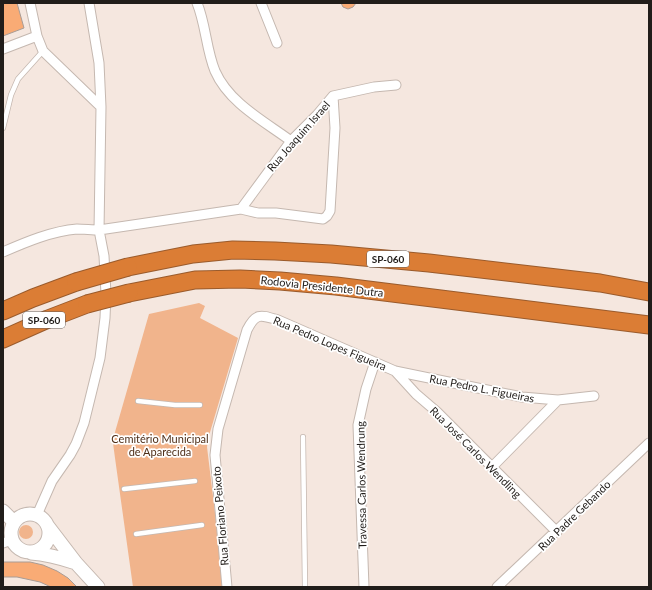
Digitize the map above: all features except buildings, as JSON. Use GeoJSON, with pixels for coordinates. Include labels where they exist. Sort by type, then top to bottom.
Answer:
{"type":"FeatureCollection","features":[{"type":"Feature","properties":{"kind":"highway","name":"SP-060"},"geometry":{"type":"LineString","coordinates":[[3,312],[33,298],[76,282],[128,267],[193,254],[233,250],[275,250],[428,263],[600,284],[649,292]]}},
{"type":"Feature","properties":{"kind":"highway","name":"Rodovia Presidente Dutra"},"geometry":{"type":"LineString","coordinates":[[3,339],[87,304],[129,293],[195,280],[240,279],[336,286],[649,326]]}},
{"type":"Feature","properties":{"kind":"street"},"geometry":{"type":"LineString","coordinates":[[30,3],[37,36],[43,51],[100,107]]}},
{"type":"Feature","properties":{"kind":"street"},"geometry":{"type":"LineString","coordinates":[[38,515],[52,480],[70,455],[84,423],[100,358],[105,318],[106,294],[104,256],[99,230],[99,63],[89,3]]}},
{"type":"Feature","properties":{"kind":"street"},"geometry":{"type":"LineString","coordinates":[[196,3],[203,23],[215,72],[225,89],[238,103],[291,141]]}},
{"type":"Feature","properties":{"kind":"street"},"geometry":{"type":"LineString","coordinates":[[261,3],[277,43]]}},
{"type":"Feature","properties":{"kind":"street"},"geometry":{"type":"LineString","coordinates":[[3,49],[37,36]]}},
{"type":"Feature","properties":{"kind":"street","name":"Rua Joaquim Israel"},"geometry":{"type":"LineString","coordinates":[[241,209],[291,141],[317,115],[333,96],[374,87],[396,85]]}},
{"type":"Feature","properties":{"kind":"street"},"geometry":{"type":"LineString","coordinates":[[3,252],[23,243],[77,229],[99,230],[241,209],[258,213],[276,213],[323,219],[330,211],[336,128],[333,96]]}},
{"type":"Feature","properties":{"kind":"street","name":"Rua Pedro Lopes Figueira"},"geometry":{"type":"LineString","coordinates":[[247,330],[252,320],[257,317],[263,316],[278,320],[395,371]]}},
{"type":"Feature","properties":{"kind":"street","name":"Rua Floriano Peixoto"},"geometry":{"type":"LineString","coordinates":[[227,587],[215,443],[247,330]]}},
{"type":"Feature","properties":{"kind":"street","name":"Travessa Carlos Wendrung"},"geometry":{"type":"LineString","coordinates":[[364,587],[358,425],[366,389],[375,362]]}},
{"type":"Feature","properties":{"kind":"street","name":"Rua Pedro L. Figueiras"},"geometry":{"type":"LineString","coordinates":[[395,371],[522,397],[558,400],[594,396]]}},
{"type":"Feature","properties":{"kind":"street","name":"Rua José Carlos Wendling"},"geometry":{"type":"LineString","coordinates":[[395,371],[416,394],[437,412],[557,532]]}},
{"type":"Feature","properties":{"kind":"street"},"geometry":{"type":"LineString","coordinates":[[492,467],[558,400]]}},
{"type":"Feature","properties":{"kind":"street","name":"Rua Padre Gebando"},"geometry":{"type":"LineString","coordinates":[[498,587],[649,443]]}},
{"type":"Feature","properties":{"kind":"street"},"geometry":{"type":"LineString","coordinates":[[3,511],[14,522]]}},
{"type":"Feature","properties":{"kind":"street"},"geometry":{"type":"LineString","coordinates":[[76,563],[59,557],[18,549],[7,541],[10,530],[16,519],[24,514],[30,513],[38,515],[45,521],[76,563],[98,587]]}},
{"type":"Feature","properties":{"kind":"street"},"geometry":{"type":"LineString","coordinates":[[30,552],[41,549],[44,546],[49,534],[47,525]]}},
{"type":"Feature","properties":{"kind":"lane"},"geometry":{"type":"LineString","coordinates":[[3,128],[11,95],[18,79],[43,51]]}},
{"type":"Feature","properties":{"kind":"lane"},"geometry":{"type":"LineString","coordinates":[[138,401],[174,405],[200,405]]}},
{"type":"Feature","properties":{"kind":"lane"},"geometry":{"type":"LineString","coordinates":[[303,437],[306,587]]}},
{"type":"Feature","properties":{"kind":"lane"},"geometry":{"type":"LineString","coordinates":[[124,489],[195,481]]}},
{"type":"Feature","properties":{"kind":"lane"},"geometry":{"type":"LineString","coordinates":[[136,534],[202,525]]}},
{"type":"Feature","properties":{"kind":"green space","name":"Cemitério Municipal de Aparecida"},"geometry":{"type":"Polygon","coordinates":[[[199,303],[205,306],[200,318],[238,338],[208,439],[207,447],[224,587],[133,587],[113,443],[115,432],[149,314],[199,303]]]}},
{"type":"Feature","properties":{"kind":"green space"},"geometry":{"type":"Polygon","coordinates":[[[23,525],[29,525],[33,529],[33,535],[29,539],[23,539],[19,535],[19,529],[23,525]]]}}]}
